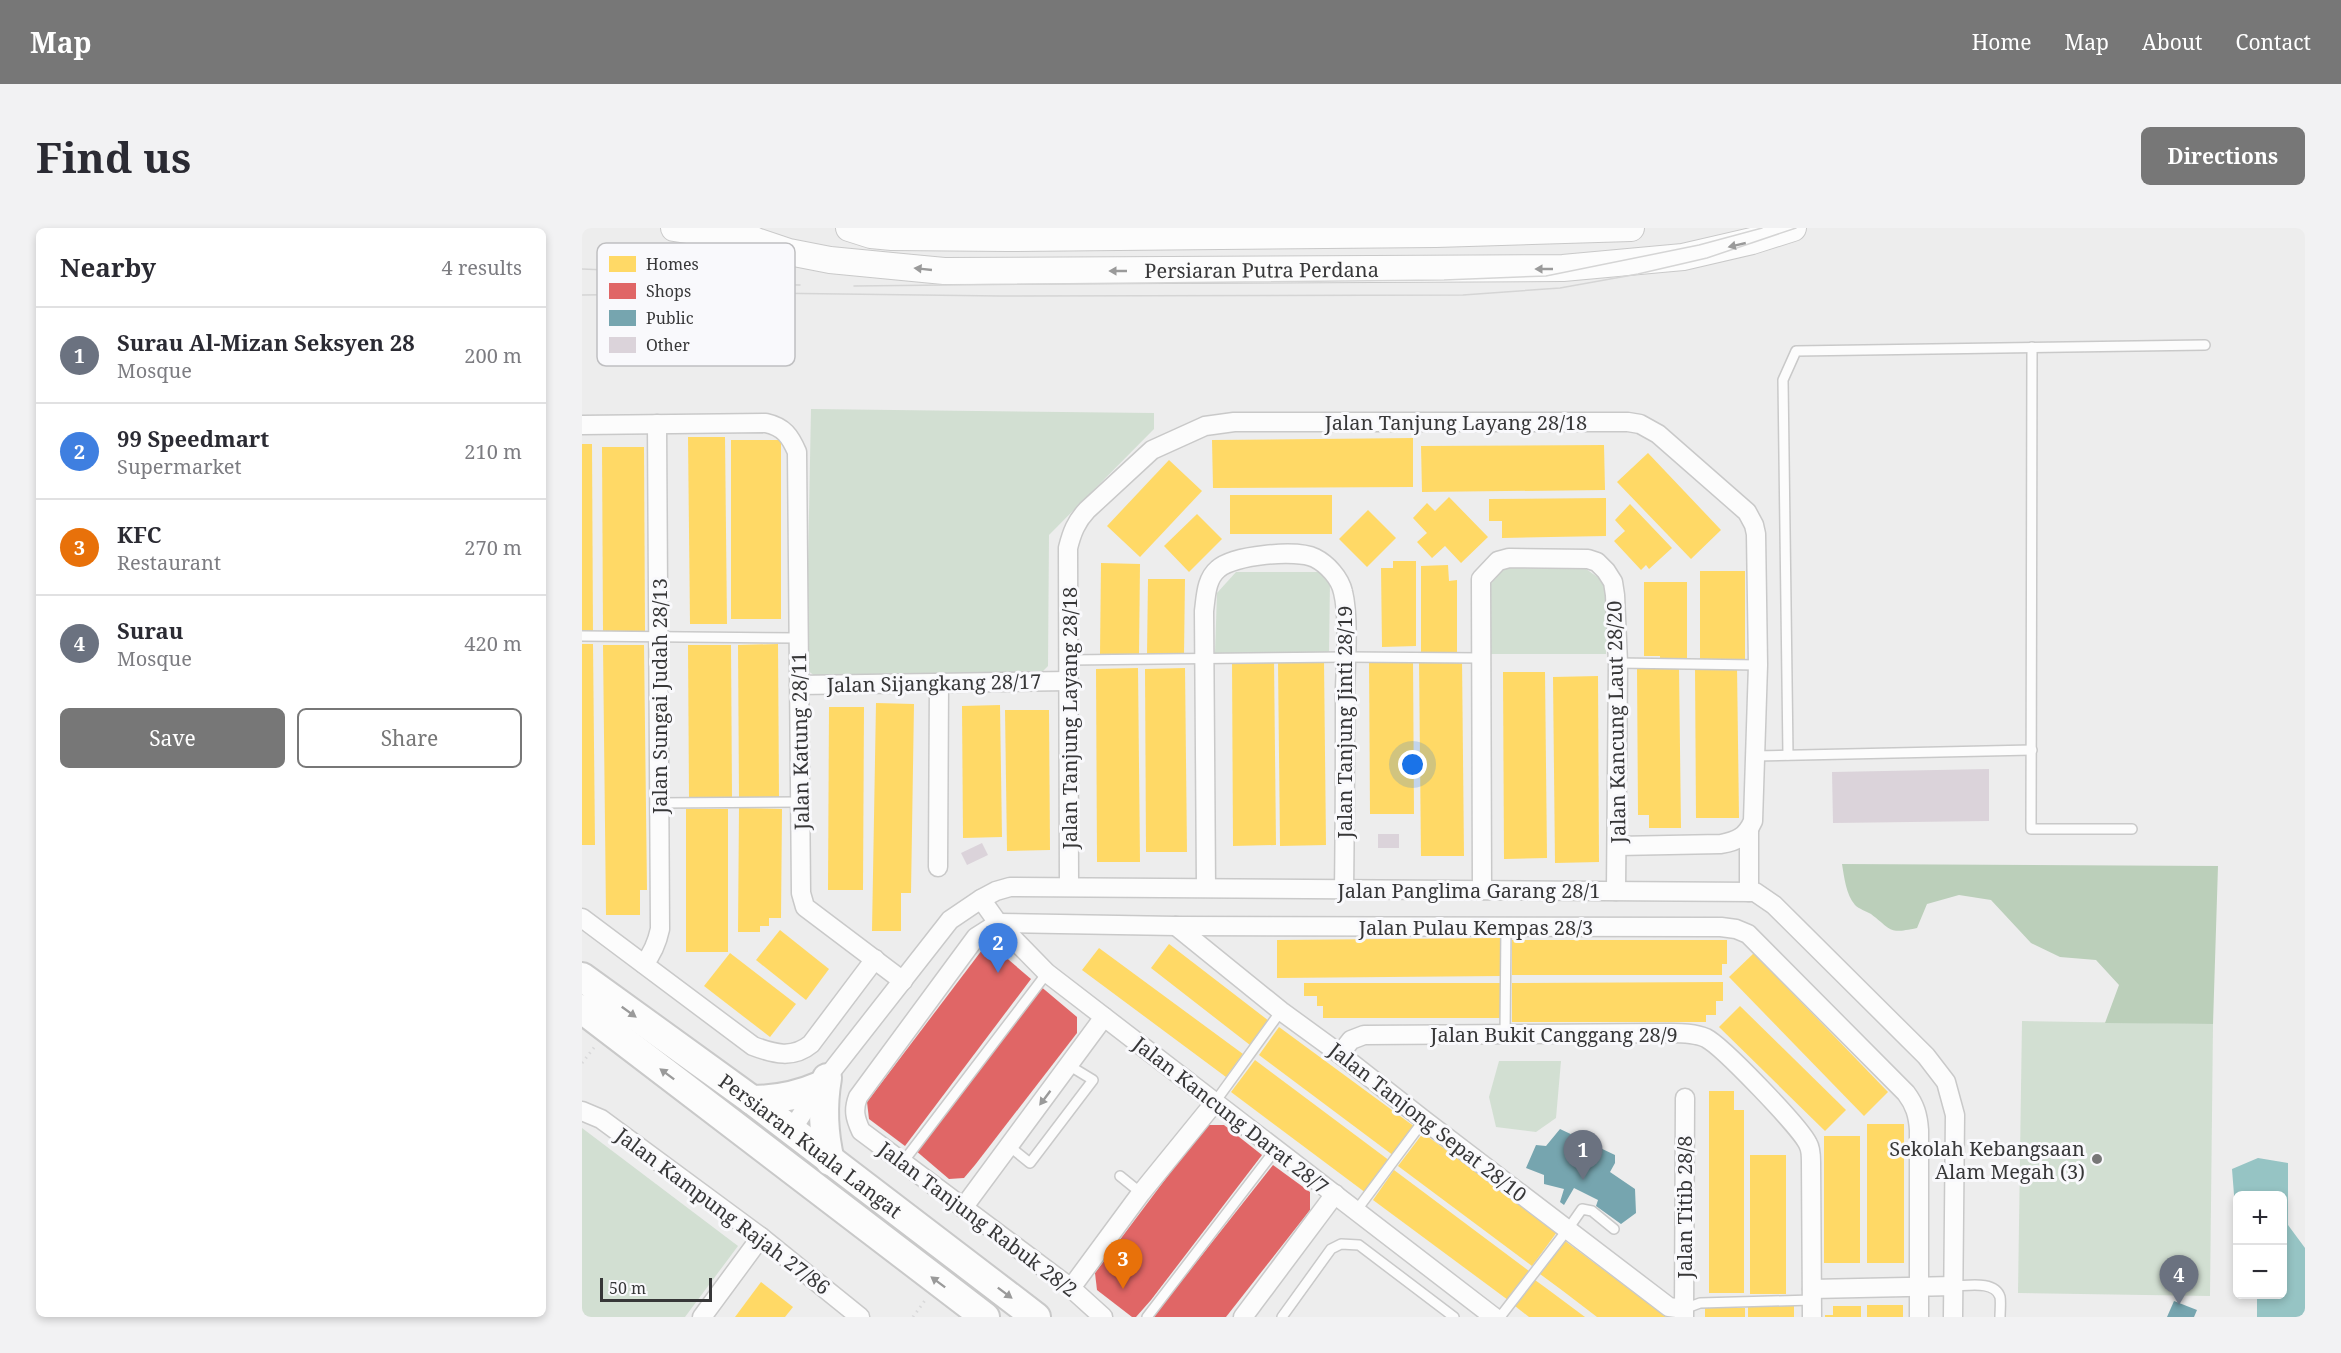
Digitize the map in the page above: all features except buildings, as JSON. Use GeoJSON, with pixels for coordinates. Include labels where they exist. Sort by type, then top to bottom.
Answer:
{"type":"FeatureCollection","features":[{"type":"Feature","properties":{"kind":"main road"},"geometry":{"type":"LineString","coordinates":[[674,228],[756,241]]}},
{"type":"Feature","properties":{"kind":"main road","name":"Persiaran Putra Perdana"},"geometry":{"type":"LineString","coordinates":[[732,228],[762,243]]}},
{"type":"Feature","properties":{"kind":"main road","name":"Persiaran Putra Perdana"},"geometry":{"type":"LineString","coordinates":[[849,228],[872,235],[892,237],[1008,238],[1436,234],[1631,228]]}},
{"type":"Feature","properties":{"kind":"main road","name":"Persiaran Putra Perdana"},"geometry":{"type":"LineString","coordinates":[[795,253],[830,260],[944,271],[1563,268],[1683,257],[1752,241],[1793,228]]}},
{"type":"Feature","properties":{"kind":"main road","name":"Persiaran Kuala Langat"},"geometry":{"type":"LineString","coordinates":[[582,977],[752,1100],[1036,1317]]}},
{"type":"Feature","properties":{"kind":"main road","name":"Persiaran Kuala Langat"},"geometry":{"type":"LineString","coordinates":[[582,1009],[985,1317]]}},
{"type":"Feature","properties":{"kind":"main road"},"geometry":{"type":"LineString","coordinates":[[752,1100],[790,1097],[824,1082],[823,1125],[830,1161]]}},
{"type":"Feature","properties":{"kind":"main road"},"geometry":{"type":"LineString","coordinates":[[694,1094],[706,1097],[733,1116],[763,1131],[781,1133],[791,1131]]}},
{"type":"Feature","properties":{"kind":"main road"},"geometry":{"type":"LineString","coordinates":[[791,1131],[788,1139],[792,1156],[808,1173],[825,1186],[838,1206]]}},
{"type":"Feature","properties":{"kind":"street","name":"Jalan Tanjung Layang 28/18"},"geometry":{"type":"LineString","coordinates":[[1069,886],[1068,548],[1071,533],[1078,521],[1152,450],[1205,426],[1234,422],[1616,421],[1640,424],[1658,434],[1747,512],[1756,534],[1758,665],[1753,821],[1749,830],[1749,892]]}},
{"type":"Feature","properties":{"kind":"street","name":"Jalan Katung 28/11"},"geometry":{"type":"LineString","coordinates":[[657,424],[766,423],[786,431],[797,452],[801,893],[805,907],[903,981]]}},
{"type":"Feature","properties":{"kind":"street"},"geometry":{"type":"LineString","coordinates":[[582,424],[657,424]]}},
{"type":"Feature","properties":{"kind":"street","name":"Jalan Sungai Judah 28/13"},"geometry":{"type":"LineString","coordinates":[[644,964],[652,954],[660,929],[657,424]]}},
{"type":"Feature","properties":{"kind":"street","name":"Jalan Tanjung Jinti 28/19"},"geometry":{"type":"LineString","coordinates":[[1206,888],[1205,659],[1206,595],[1209,580],[1217,569],[1230,560],[1246,556],[1300,554],[1314,557],[1326,566],[1337,577],[1343,591],[1346,657],[1344,889]]}},
{"type":"Feature","properties":{"kind":"street","name":"Jalan Kancung Laut 28/20"},"geometry":{"type":"LineString","coordinates":[[1482,890],[1481,579],[1498,561],[1509,558],[1588,559],[1597,562],[1612,582],[1618,663],[1616,891]]}},
{"type":"Feature","properties":{"kind":"street","name":"Jalan Sijangkang 28/17"},"geometry":{"type":"LineString","coordinates":[[799,685],[1069,681]]}},
{"type":"Feature","properties":{"kind":"street"},"geometry":{"type":"LineString","coordinates":[[938,867],[939,683]]}},
{"type":"Feature","properties":{"kind":"street"},"geometry":{"type":"LineString","coordinates":[[1617,846],[1721,844],[1735,842],[1749,830]]}},
{"type":"Feature","properties":{"kind":"street","name":"Jalan Panglima Garang 28/1"},"geometry":{"type":"LineString","coordinates":[[791,1131],[824,1082],[950,920],[996,891],[1010,888],[1069,886],[1749,892],[1765,897],[1774,905],[1926,1056],[1946,1082],[1955,1115],[1953,1317]]}},
{"type":"Feature","properties":{"kind":"street","name":"Jalan Kancung Darat 28/7"},"geometry":{"type":"LineString","coordinates":[[981,899],[998,923],[1047,973],[1494,1317]]}},
{"type":"Feature","properties":{"kind":"street"},"geometry":{"type":"LineString","coordinates":[[582,918],[753,1046],[765,1051],[790,1054],[801,1052],[811,1044],[875,958]]}},
{"type":"Feature","properties":{"kind":"street","name":"Jalan Pulau Kempas 28/3"},"geometry":{"type":"LineString","coordinates":[[998,923],[1176,926],[1721,927],[1748,934],[1906,1093],[1914,1104],[1919,1130],[1919,1317]]}},
{"type":"Feature","properties":{"kind":"street","name":"Jalan Tanjung Rabuk 28/2"},"geometry":{"type":"LineString","coordinates":[[998,923],[976,938],[858,1097],[854,1107],[855,1119],[861,1131],[1071,1288],[1103,1317]]}},
{"type":"Feature","properties":{"kind":"street","name":"Jalan Tanjong Sepat 28/10"},"geometry":{"type":"LineString","coordinates":[[1176,926],[1281,1011],[1669,1307],[1684,1313]]}},
{"type":"Feature","properties":{"kind":"street"},"geometry":{"type":"LineString","coordinates":[[963,1208],[1104,1017]]}},
{"type":"Feature","properties":{"kind":"street","name":"Jalan Bukit Canggang 28/9"},"geometry":{"type":"LineString","coordinates":[[1340,1054],[1351,1040],[1364,1035],[1689,1034],[1706,1038],[1720,1048],[1799,1130],[1809,1145],[1812,1302]]}},
{"type":"Feature","properties":{"kind":"street","name":"Jalan Titib 28/8"},"geometry":{"type":"LineString","coordinates":[[1684,1313],[1685,1098]]}},
{"type":"Feature","properties":{"kind":"street"},"geometry":{"type":"LineString","coordinates":[[1071,1288],[1141,1193],[1215,1102]]}},
{"type":"Feature","properties":{"kind":"street","name":"Jalan Kampung Rajah 27/86"},"geometry":{"type":"LineString","coordinates":[[582,1111],[601,1119],[761,1237],[860,1317]]}},
{"type":"Feature","properties":{"kind":"street"},"geometry":{"type":"LineString","coordinates":[[1243,1317],[1335,1194]]}},
{"type":"Feature","properties":{"kind":"street"},"geometry":{"type":"LineString","coordinates":[[702,1317],[761,1237]]}},
{"type":"Feature","properties":{"kind":"street"},"geometry":{"type":"LineString","coordinates":[[1812,1302],[1919,1287],[1954,1286]]}},
{"type":"Feature","properties":{"kind":"lane"},"geometry":{"type":"LineString","coordinates":[[1788,755],[1783,380],[1796,351],[2205,345]]}},
{"type":"Feature","properties":{"kind":"lane"},"geometry":{"type":"LineString","coordinates":[[2032,347],[2031,830],[2132,830]]}},
{"type":"Feature","properties":{"kind":"lane"},"geometry":{"type":"LineString","coordinates":[[582,636],[799,638]]}},
{"type":"Feature","properties":{"kind":"lane"},"geometry":{"type":"LineString","coordinates":[[1070,660],[1480,658]]}},
{"type":"Feature","properties":{"kind":"lane"},"geometry":{"type":"LineString","coordinates":[[1618,663],[1758,665]]}},
{"type":"Feature","properties":{"kind":"lane"},"geometry":{"type":"LineString","coordinates":[[1755,756],[2032,750]]}},
{"type":"Feature","properties":{"kind":"lane"},"geometry":{"type":"LineString","coordinates":[[659,803],[800,802]]}},
{"type":"Feature","properties":{"kind":"lane"},"geometry":{"type":"LineString","coordinates":[[1505,1034],[1506,927]]}},
{"type":"Feature","properties":{"kind":"lane"},"geometry":{"type":"LineString","coordinates":[[903,1162],[1047,973]]}},
{"type":"Feature","properties":{"kind":"lane"},"geometry":{"type":"LineString","coordinates":[[1215,1102],[1281,1011]]}},
{"type":"Feature","properties":{"kind":"lane"},"geometry":{"type":"LineString","coordinates":[[1009,1146],[1030,1163],[1093,1080],[1070,1066]]}},
{"type":"Feature","properties":{"kind":"lane"},"geometry":{"type":"LineString","coordinates":[[1356,1211],[1424,1120]]}},
{"type":"Feature","properties":{"kind":"lane"},"geometry":{"type":"LineString","coordinates":[[1147,1317],[1276,1149]]}},
{"type":"Feature","properties":{"kind":"lane"},"geometry":{"type":"LineString","coordinates":[[1120,1176],[1141,1193]]}},
{"type":"Feature","properties":{"kind":"lane"},"geometry":{"type":"LineString","coordinates":[[1500,1317],[1582,1209],[1587,1209],[1614,1229]]}},
{"type":"Feature","properties":{"kind":"lane"},"geometry":{"type":"LineString","coordinates":[[1282,1317],[1331,1249],[1341,1244],[1348,1244],[1359,1245],[1454,1317]]}},
{"type":"Feature","properties":{"kind":"lane"},"geometry":{"type":"LineString","coordinates":[[1954,1286],[1988,1286],[1995,1289],[2000,1297],[2000,1317]]}},
{"type":"Feature","properties":{"kind":"lane"},"geometry":{"type":"LineString","coordinates":[[1684,1313],[1700,1303],[1812,1302]]}},
{"type":"Feature","properties":{"kind":"path"},"geometry":{"type":"LineString","coordinates":[[582,1063],[591,1052]]}},
{"type":"Feature","properties":{"kind":"path"},"geometry":{"type":"LineString","coordinates":[[913,1317],[922,1304]]}},
{"type":"Feature","properties":{"kind":"green space"},"geometry":{"type":"Polygon","coordinates":[[[811,409],[1154,413],[1154,429],[1049,535],[1048,666],[1039,675],[816,677],[806,669],[811,409]]]}},
{"type":"Feature","properties":{"kind":"green space"},"geometry":{"type":"Polygon","coordinates":[[[1504,568],[1586,569],[1606,583],[1606,654],[1489,654],[1490,585],[1504,568]]]}},
{"type":"Feature","properties":{"kind":"green space"},"geometry":{"type":"Polygon","coordinates":[[[1236,572],[1320,572],[1330,581],[1329,653],[1215,653],[1217,593],[1236,572]]]}},
{"type":"Feature","properties":{"kind":"green space"},"geometry":{"type":"Polygon","coordinates":[[[1842,864],[2218,866],[2213,1024],[2105,1023],[2119,985],[2096,960],[2060,957],[2031,943],[1991,900],[1959,895],[1927,904],[1917,928],[1891,930],[1852,901],[1847,891],[1842,864]]]}},
{"type":"Feature","properties":{"kind":"green space"},"geometry":{"type":"Polygon","coordinates":[[[2022,1021],[2213,1024],[2210,1296],[2018,1293],[2022,1021]]]}},
{"type":"Feature","properties":{"kind":"green space"},"geometry":{"type":"Polygon","coordinates":[[[1499,1061],[1561,1061],[1556,1118],[1536,1132],[1496,1127],[1489,1097],[1499,1061]]]}},
{"type":"Feature","properties":{"kind":"green space"},"geometry":{"type":"Polygon","coordinates":[[[582,1128],[738,1246],[685,1317],[582,1317],[582,1128]]]}},
{"type":"Feature","properties":{"kind":"water"},"geometry":{"type":"Polygon","coordinates":[[[2258,1158],[2288,1163],[2288,1225],[2305,1248],[2305,1317],[2257,1317],[2257,1299],[2287,1299],[2287,1191],[2234,1191],[2232,1169],[2258,1158]]]}},
{"type":"Feature","properties":{"kind":"tram line"},"geometry":{"type":"LineString","coordinates":[[854,286],[1444,280],[1546,276],[1699,245],[1762,228]]}},
{"type":"Feature","properties":{"kind":"tram line"},"geometry":{"type":"LineString","coordinates":[[795,293],[1000,296],[1463,295],[1560,288],[1638,274],[1707,258],[1796,228]]}},
{"type":"Feature","properties":{"kind":"tram line"},"geometry":{"type":"LineString","coordinates":[[582,269],[597,270]]}},
{"type":"Feature","properties":{"kind":"tram line"},"geometry":{"type":"LineString","coordinates":[[795,285],[800,285]]}},
{"type":"Feature","properties":{"kind":"tram line"},"geometry":{"type":"LineString","coordinates":[[582,295],[597,295]]}},
{"type":"Feature","properties":{"kind":"place","name":"99 Speedmart"},"geometry":{"type":"Point","coordinates":[998,973]}},
{"type":"Feature","properties":{"kind":"place","name":"Sekolah Kebangsaan Alam Megah (3)"},"geometry":{"type":"Point","coordinates":[2097,1159]}},
{"type":"Feature","properties":{"kind":"place","name":"Surau Al-Mizan Seksyen 28"},"geometry":{"type":"Point","coordinates":[1583,1180]}},
{"type":"Feature","properties":{"kind":"place","name":"KFC"},"geometry":{"type":"Point","coordinates":[1123,1289]}},
{"type":"Feature","properties":{"kind":"place","name":"Surau"},"geometry":{"type":"Point","coordinates":[2179,1305]}}]}
